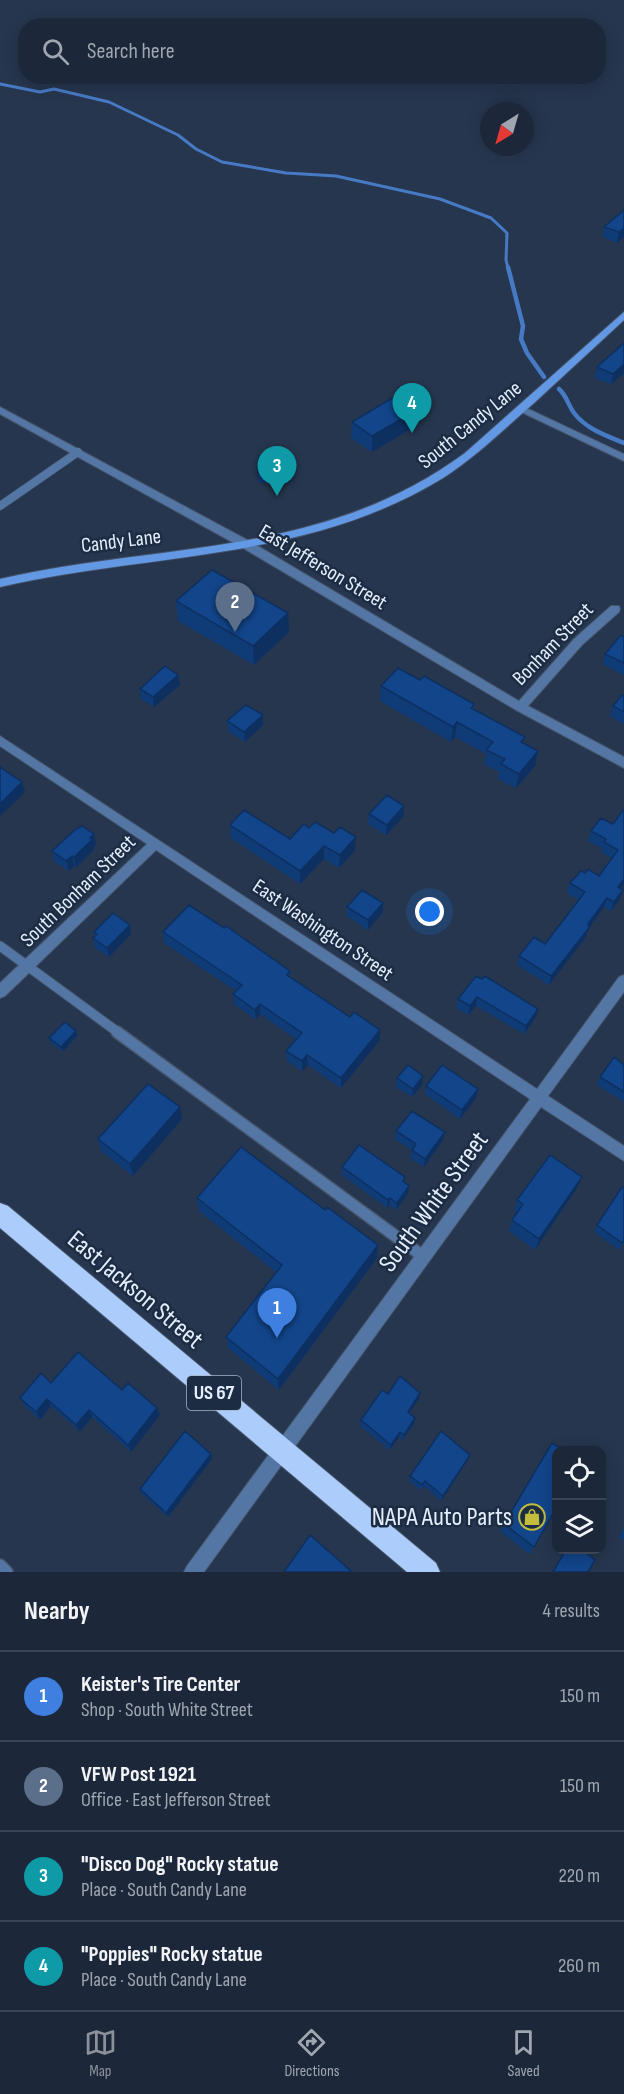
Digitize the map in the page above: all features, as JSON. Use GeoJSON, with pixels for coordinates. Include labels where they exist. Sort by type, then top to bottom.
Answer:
{"type":"FeatureCollection","features":[{"type":"Feature","properties":{"kind":"highway","name":"East Jackson Street"},"geometry":{"type":"LineString","coordinates":[[0,1215],[427,1572]]}},
{"type":"Feature","properties":{"kind":"main road","name":"South Candy Lane"},"geometry":{"type":"LineString","coordinates":[[248,545],[352,518],[429,482],[455,464],[522,409],[624,315]]}},
{"type":"Feature","properties":{"kind":"main road","name":"Candy Lane"},"geometry":{"type":"LineString","coordinates":[[0,583],[73,567],[248,545]]}},
{"type":"Feature","properties":{"kind":"street"},"geometry":{"type":"LineString","coordinates":[[522,409],[624,458]]}},
{"type":"Feature","properties":{"kind":"street","name":"East Jefferson Street"},"geometry":{"type":"LineString","coordinates":[[0,410],[248,545],[520,706],[624,763]]}},
{"type":"Feature","properties":{"kind":"street","name":"Bonham Street"},"geometry":{"type":"LineString","coordinates":[[520,706],[578,642],[615,609]]}},
{"type":"Feature","properties":{"kind":"street","name":"East Washington Street"},"geometry":{"type":"LineString","coordinates":[[0,740],[624,1154]]}},
{"type":"Feature","properties":{"kind":"street","name":"South Bonham Street"},"geometry":{"type":"LineString","coordinates":[[0,992],[156,843]]}},
{"type":"Feature","properties":{"kind":"street","name":"South White Street"},"geometry":{"type":"LineString","coordinates":[[193,1572],[624,981]]}},
{"type":"Feature","properties":{"kind":"lane"},"geometry":{"type":"LineString","coordinates":[[0,506],[78,452]]}},
{"type":"Feature","properties":{"kind":"lane"},"geometry":{"type":"LineString","coordinates":[[0,946],[424,1257]]}},
{"type":"Feature","properties":{"kind":"lane"},"geometry":{"type":"LineString","coordinates":[[0,1565],[7,1572]]}},
{"type":"Feature","properties":{"kind":"building"},"geometry":{"type":"Polygon","coordinates":[[[624,210],[624,228],[619,232],[604,227],[624,210]]]}},
{"type":"Feature","properties":{"kind":"building"},"geometry":{"type":"Polygon","coordinates":[[[624,343],[624,364],[613,374],[597,367],[624,343]]]}},
{"type":"Feature","properties":{"kind":"building"},"geometry":{"type":"Polygon","coordinates":[[[394,397],[415,411],[372,436],[352,422],[394,397]]]}},
{"type":"Feature","properties":{"kind":"building"},"geometry":{"type":"Polygon","coordinates":[[[259,456],[291,457],[289,473],[258,472],[259,456]]]}},
{"type":"Feature","properties":{"kind":"building"},"geometry":{"type":"Polygon","coordinates":[[[212,570],[288,613],[253,646],[176,601],[212,570]]]}},
{"type":"Feature","properties":{"kind":"building"},"geometry":{"type":"Polygon","coordinates":[[[621,635],[624,637],[624,663],[605,654],[621,635]]]}},
{"type":"Feature","properties":{"kind":"building"},"geometry":{"type":"Polygon","coordinates":[[[165,666],[178,675],[153,697],[140,689],[165,666]]]}},
{"type":"Feature","properties":{"kind":"building"},"geometry":{"type":"Polygon","coordinates":[[[398,668],[420,680],[424,676],[474,704],[471,708],[525,737],[521,742],[538,751],[519,774],[501,764],[505,759],[486,750],[493,742],[457,722],[453,727],[381,686],[398,668]]]}},
{"type":"Feature","properties":{"kind":"building"},"geometry":{"type":"Polygon","coordinates":[[[622,695],[624,696],[624,712],[613,706],[622,695]]]}},
{"type":"Feature","properties":{"kind":"building"},"geometry":{"type":"Polygon","coordinates":[[[246,705],[263,715],[244,732],[227,721],[246,705]]]}},
{"type":"Feature","properties":{"kind":"building"},"geometry":{"type":"Polygon","coordinates":[[[0,767],[22,782],[0,804],[0,767]]]}},
{"type":"Feature","properties":{"kind":"building"},"geometry":{"type":"Polygon","coordinates":[[[387,795],[404,806],[387,825],[369,814],[387,795]]]}},
{"type":"Feature","properties":{"kind":"building"},"geometry":{"type":"Polygon","coordinates":[[[624,809],[624,879],[618,887],[623,890],[614,902],[607,898],[588,924],[589,928],[551,976],[519,956],[534,937],[545,944],[585,892],[570,883],[581,871],[585,873],[588,869],[599,876],[618,850],[604,842],[606,839],[591,831],[601,818],[613,824],[624,809]]]}},
{"type":"Feature","properties":{"kind":"building"},"geometry":{"type":"Polygon","coordinates":[[[244,810],[290,839],[304,824],[309,828],[315,822],[334,833],[340,827],[356,837],[340,855],[324,846],[300,871],[230,825],[244,810]]]}},
{"type":"Feature","properties":{"kind":"building"},"geometry":{"type":"Polygon","coordinates":[[[82,826],[94,834],[90,838],[92,840],[74,857],[66,861],[52,851],[76,829],[82,826]]]}},
{"type":"Feature","properties":{"kind":"building"},"geometry":{"type":"Polygon","coordinates":[[[362,890],[383,903],[368,920],[347,907],[362,890]]]}},
{"type":"Feature","properties":{"kind":"building"},"geometry":{"type":"Polygon","coordinates":[[[189,905],[224,928],[226,926],[290,971],[287,975],[350,1017],[354,1012],[380,1030],[341,1078],[307,1055],[302,1061],[286,1051],[302,1033],[260,1004],[255,1010],[233,994],[242,985],[163,932],[189,905]]]}},
{"type":"Feature","properties":{"kind":"building"},"geometry":{"type":"Polygon","coordinates":[[[113,913],[130,925],[107,948],[93,938],[97,934],[94,932],[113,913]]]}},
{"type":"Feature","properties":{"kind":"building"},"geometry":{"type":"Polygon","coordinates":[[[476,976],[482,979],[485,976],[538,1009],[526,1026],[477,997],[470,1006],[458,999],[476,976]]]}},
{"type":"Feature","properties":{"kind":"building"},"geometry":{"type":"Polygon","coordinates":[[[65,1022],[76,1031],[61,1047],[49,1038],[65,1022]]]}},
{"type":"Feature","properties":{"kind":"building"},"geometry":{"type":"Polygon","coordinates":[[[614,1057],[624,1065],[624,1092],[600,1077],[614,1057]]]}},
{"type":"Feature","properties":{"kind":"building"},"geometry":{"type":"Polygon","coordinates":[[[408,1065],[423,1076],[413,1089],[397,1078],[408,1065]]]}},
{"type":"Feature","properties":{"kind":"building"},"geometry":{"type":"Polygon","coordinates":[[[442,1065],[478,1089],[462,1110],[426,1086],[442,1065]]]}},
{"type":"Feature","properties":{"kind":"building"},"geometry":{"type":"Polygon","coordinates":[[[148,1084],[180,1107],[130,1164],[98,1139],[148,1084]]]}},
{"type":"Feature","properties":{"kind":"building"},"geometry":{"type":"Polygon","coordinates":[[[412,1111],[445,1132],[425,1159],[412,1150],[416,1144],[396,1131],[412,1111]]]}},
{"type":"Feature","properties":{"kind":"building"},"geometry":{"type":"Polygon","coordinates":[[[359,1145],[405,1177],[403,1181],[409,1186],[397,1203],[390,1198],[388,1200],[342,1167],[359,1145]]]}},
{"type":"Feature","properties":{"kind":"building"},"geometry":{"type":"Polygon","coordinates":[[[241,1147],[325,1210],[327,1207],[378,1245],[278,1379],[226,1337],[282,1265],[197,1198],[241,1147]]]}},
{"type":"Feature","properties":{"kind":"building"},"geometry":{"type":"Polygon","coordinates":[[[550,1155],[582,1177],[539,1239],[512,1220],[523,1204],[517,1200],[550,1155]]]}},
{"type":"Feature","properties":{"kind":"building"},"geometry":{"type":"Polygon","coordinates":[[[622,1187],[624,1188],[624,1240],[622,1243],[597,1225],[622,1187]]]}},
{"type":"Feature","properties":{"kind":"building"},"geometry":{"type":"Polygon","coordinates":[[[78,1352],[122,1390],[128,1383],[157,1408],[128,1445],[89,1410],[76,1425],[47,1399],[36,1412],[20,1398],[41,1373],[51,1383],[78,1352]]]}},
{"type":"Feature","properties":{"kind":"building"},"geometry":{"type":"Polygon","coordinates":[[[400,1376],[420,1393],[408,1412],[415,1418],[404,1435],[400,1432],[391,1445],[361,1420],[382,1390],[388,1394],[400,1376]]]}},
{"type":"Feature","properties":{"kind":"building"},"geometry":{"type":"Polygon","coordinates":[[[185,1431],[211,1454],[166,1513],[140,1489],[185,1431]]]}},
{"type":"Feature","properties":{"kind":"building"},"geometry":{"type":"Polygon","coordinates":[[[441,1431],[470,1455],[443,1496],[425,1481],[422,1485],[410,1476],[441,1431]]]}},
{"type":"Feature","properties":{"kind":"building"},"geometry":{"type":"Polygon","coordinates":[[[552,1443],[557,1446],[552,1446],[552,1515],[534,1547],[504,1524],[552,1443]]]}},
{"type":"Feature","properties":{"kind":"building"},"geometry":{"type":"Polygon","coordinates":[[[310,1535],[352,1572],[284,1572],[310,1535]]]}},
{"type":"Feature","properties":{"kind":"building"},"geometry":{"type":"Polygon","coordinates":[[[564,1554],[587,1554],[595,1560],[588,1572],[553,1572],[564,1554]]]}},
{"type":"Feature","properties":{"kind":"waterway"},"geometry":{"type":"LineString","coordinates":[[0,84],[40,92],[54,89],[109,102],[178,135],[196,149],[222,162],[286,173],[336,176],[440,199],[491,218],[507,233],[508,268]]}},
{"type":"Feature","properties":{"kind":"waterway"},"geometry":{"type":"LineString","coordinates":[[508,267],[523,326],[521,339],[527,353],[544,377]]}},
{"type":"Feature","properties":{"kind":"waterway"},"geometry":{"type":"LineString","coordinates":[[559,389],[579,419],[597,431],[624,443]]}},
{"type":"Feature","properties":{"kind":"place","name":"\"Poppies\" Rocky statue"},"geometry":{"type":"Point","coordinates":[412,433]}},
{"type":"Feature","properties":{"kind":"place","name":"\"Disco Dog\" Rocky statue"},"geometry":{"type":"Point","coordinates":[277,496]}},
{"type":"Feature","properties":{"kind":"place","name":"VFW Post 1921"},"geometry":{"type":"Point","coordinates":[235,632]}},
{"type":"Feature","properties":{"kind":"place","name":"Keister's Tire Center"},"geometry":{"type":"Point","coordinates":[277,1338]}},
{"type":"Feature","properties":{"kind":"place","name":"NAPA Auto Parts"},"geometry":{"type":"Point","coordinates":[532,1517]}}]}
